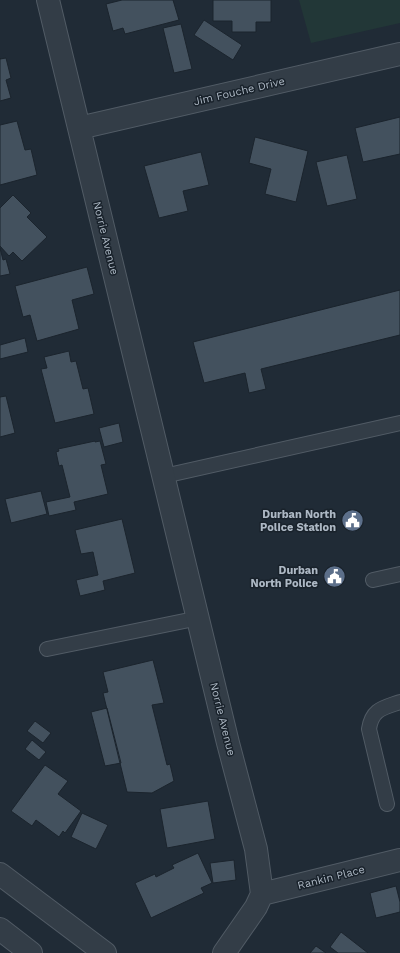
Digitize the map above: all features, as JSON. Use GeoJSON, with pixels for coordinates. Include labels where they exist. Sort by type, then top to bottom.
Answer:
{"type":"FeatureCollection","features":[{"type":"Feature","properties":{"kind":"street","name":"Norrie Avenue"},"geometry":{"type":"LineString","coordinates":[[48,0],[78,128],[256,849],[262,894]]}},
{"type":"Feature","properties":{"kind":"street","name":"Jim Fouche Drive"},"geometry":{"type":"LineString","coordinates":[[78,128],[400,54]]}},
{"type":"Feature","properties":{"kind":"street","name":"Rankin Place"},"geometry":{"type":"LineString","coordinates":[[262,894],[400,860]]}},
{"type":"Feature","properties":{"kind":"street"},"geometry":{"type":"LineString","coordinates":[[0,874],[105,953]]}},
{"type":"Feature","properties":{"kind":"street"},"geometry":{"type":"LineString","coordinates":[[224,953],[252,914],[262,894]]}},
{"type":"Feature","properties":{"kind":"street"},"geometry":{"type":"LineString","coordinates":[[0,930],[31,953]]}},
{"type":"Feature","properties":{"kind":"lane"},"geometry":{"type":"LineString","coordinates":[[164,476],[400,423]]}},
{"type":"Feature","properties":{"kind":"lane"},"geometry":{"type":"LineString","coordinates":[[373,580],[400,574]]}},
{"type":"Feature","properties":{"kind":"lane"},"geometry":{"type":"LineString","coordinates":[[47,649],[199,618]]}},
{"type":"Feature","properties":{"kind":"lane"},"geometry":{"type":"LineString","coordinates":[[387,804],[370,729],[371,718],[379,710],[400,702]]}},
{"type":"Feature","properties":{"kind":"green space"},"geometry":{"type":"Polygon","coordinates":[[[299,0],[400,0],[400,23],[311,43],[299,0]]]}},
{"type":"Feature","properties":{"kind":"building"},"geometry":{"type":"Polygon","coordinates":[[[122,0],[173,0],[179,20],[125,34],[123,28],[113,31],[106,4],[122,0]]]}},
{"type":"Feature","properties":{"kind":"building"},"geometry":{"type":"Polygon","coordinates":[[[213,0],[271,0],[271,22],[256,22],[256,32],[232,32],[232,21],[213,21],[213,0]]]}},
{"type":"Feature","properties":{"kind":"building"},"geometry":{"type":"Polygon","coordinates":[[[204,20],[242,45],[233,60],[194,35],[204,20]]]}},
{"type":"Feature","properties":{"kind":"building"},"geometry":{"type":"Polygon","coordinates":[[[181,24],[192,69],[174,73],[163,28],[181,24]]]}},
{"type":"Feature","properties":{"kind":"building"},"geometry":{"type":"Polygon","coordinates":[[[6,58],[11,78],[6,80],[11,98],[0,101],[0,59],[6,58]]]}},
{"type":"Feature","properties":{"kind":"building"},"geometry":{"type":"Polygon","coordinates":[[[400,117],[400,154],[363,162],[355,128],[400,117]]]}},
{"type":"Feature","properties":{"kind":"building"},"geometry":{"type":"Polygon","coordinates":[[[17,121],[25,150],[31,149],[37,175],[0,185],[0,125],[17,121]]]}},
{"type":"Feature","properties":{"kind":"building"},"geometry":{"type":"Polygon","coordinates":[[[255,137],[308,151],[296,202],[265,194],[271,169],[249,163],[255,137]]]}},
{"type":"Feature","properties":{"kind":"building"},"geometry":{"type":"Polygon","coordinates":[[[201,152],[209,185],[183,191],[188,211],[159,218],[144,166],[201,152]]]}},
{"type":"Feature","properties":{"kind":"building"},"geometry":{"type":"Polygon","coordinates":[[[347,155],[357,199],[327,206],[316,162],[347,155]]]}},
{"type":"Feature","properties":{"kind":"building"},"geometry":{"type":"Polygon","coordinates":[[[13,195],[31,213],[27,217],[47,237],[22,261],[13,252],[9,256],[0,246],[0,208],[13,195]]]}},
{"type":"Feature","properties":{"kind":"building"},"geometry":{"type":"Polygon","coordinates":[[[0,248],[3,260],[6,259],[10,274],[0,276],[0,248]]]}},
{"type":"Feature","properties":{"kind":"building"},"geometry":{"type":"Polygon","coordinates":[[[87,267],[94,294],[72,300],[79,329],[37,341],[30,315],[23,317],[15,286],[87,267]]]}},
{"type":"Feature","properties":{"kind":"building"},"geometry":{"type":"Polygon","coordinates":[[[400,290],[400,335],[261,369],[266,389],[249,393],[245,373],[204,383],[193,342],[400,290]]]}},
{"type":"Feature","properties":{"kind":"building"},"geometry":{"type":"Polygon","coordinates":[[[25,338],[28,352],[0,359],[0,345],[25,338]]]}},
{"type":"Feature","properties":{"kind":"building"},"geometry":{"type":"Polygon","coordinates":[[[69,351],[71,362],[76,361],[83,389],[88,388],[94,414],[55,423],[41,369],[47,368],[44,357],[69,351]]]}},
{"type":"Feature","properties":{"kind":"building"},"geometry":{"type":"Polygon","coordinates":[[[6,396],[15,433],[0,437],[0,397],[6,396]]]}},
{"type":"Feature","properties":{"kind":"building"},"geometry":{"type":"Polygon","coordinates":[[[119,423],[123,442],[104,447],[99,428],[119,423]]]}},
{"type":"Feature","properties":{"kind":"building"},"geometry":{"type":"Polygon","coordinates":[[[100,441],[106,464],[101,465],[108,494],[74,502],[76,510],[49,516],[46,502],[70,497],[62,465],[59,466],[56,452],[59,451],[58,449],[100,441]]]}},
{"type":"Feature","properties":{"kind":"building"},"geometry":{"type":"Polygon","coordinates":[[[41,491],[47,514],[11,523],[5,499],[41,491]]]}},
{"type":"Feature","properties":{"kind":"building"},"geometry":{"type":"Polygon","coordinates":[[[122,519],[135,573],[103,581],[105,590],[80,596],[76,580],[98,575],[93,552],[81,554],[75,530],[122,519]]]}},
{"type":"Feature","properties":{"kind":"building"},"geometry":{"type":"Polygon","coordinates":[[[153,660],[164,703],[152,705],[167,765],[170,764],[174,781],[152,793],[127,792],[103,693],[108,692],[103,672],[153,660]]]}},
{"type":"Feature","properties":{"kind":"building"},"geometry":{"type":"Polygon","coordinates":[[[107,708],[121,763],[105,766],[91,712],[107,708]]]}},
{"type":"Feature","properties":{"kind":"building"},"geometry":{"type":"Polygon","coordinates":[[[35,721],[51,733],[43,743],[27,731],[35,721]]]}},
{"type":"Feature","properties":{"kind":"building"},"geometry":{"type":"Polygon","coordinates":[[[32,740],[46,752],[39,760],[25,749],[32,740]]]}},
{"type":"Feature","properties":{"kind":"building"},"geometry":{"type":"Polygon","coordinates":[[[45,765],[68,781],[58,794],[81,811],[65,833],[63,831],[59,837],[36,820],[32,826],[11,811],[45,765]]]}},
{"type":"Feature","properties":{"kind":"building"},"geometry":{"type":"Polygon","coordinates":[[[208,801],[215,839],[167,848],[160,809],[208,801]]]}},
{"type":"Feature","properties":{"kind":"building"},"geometry":{"type":"Polygon","coordinates":[[[82,813],[108,825],[96,849],[71,837],[82,813]]]}},
{"type":"Feature","properties":{"kind":"building"},"geometry":{"type":"Polygon","coordinates":[[[198,853],[212,883],[201,888],[204,893],[151,918],[135,883],[155,874],[156,877],[174,868],[172,865],[198,853]]]}},
{"type":"Feature","properties":{"kind":"building"},"geometry":{"type":"Polygon","coordinates":[[[234,860],[236,880],[213,883],[210,863],[234,860]]]}},
{"type":"Feature","properties":{"kind":"building"},"geometry":{"type":"Polygon","coordinates":[[[396,886],[400,902],[400,912],[376,918],[370,893],[396,886]]]}},
{"type":"Feature","properties":{"kind":"building"},"geometry":{"type":"Polygon","coordinates":[[[341,932],[368,953],[338,953],[330,947],[341,932]]]}},
{"type":"Feature","properties":{"kind":"building"},"geometry":{"type":"Polygon","coordinates":[[[316,946],[326,953],[310,953],[316,946]]]}},
{"type":"Feature","properties":{"kind":"place","name":"Durban North Police Station"},"geometry":{"type":"Point","coordinates":[352,520]}},
{"type":"Feature","properties":{"kind":"place","name":"Durban North Police"},"geometry":{"type":"Point","coordinates":[334,576]}}]}
